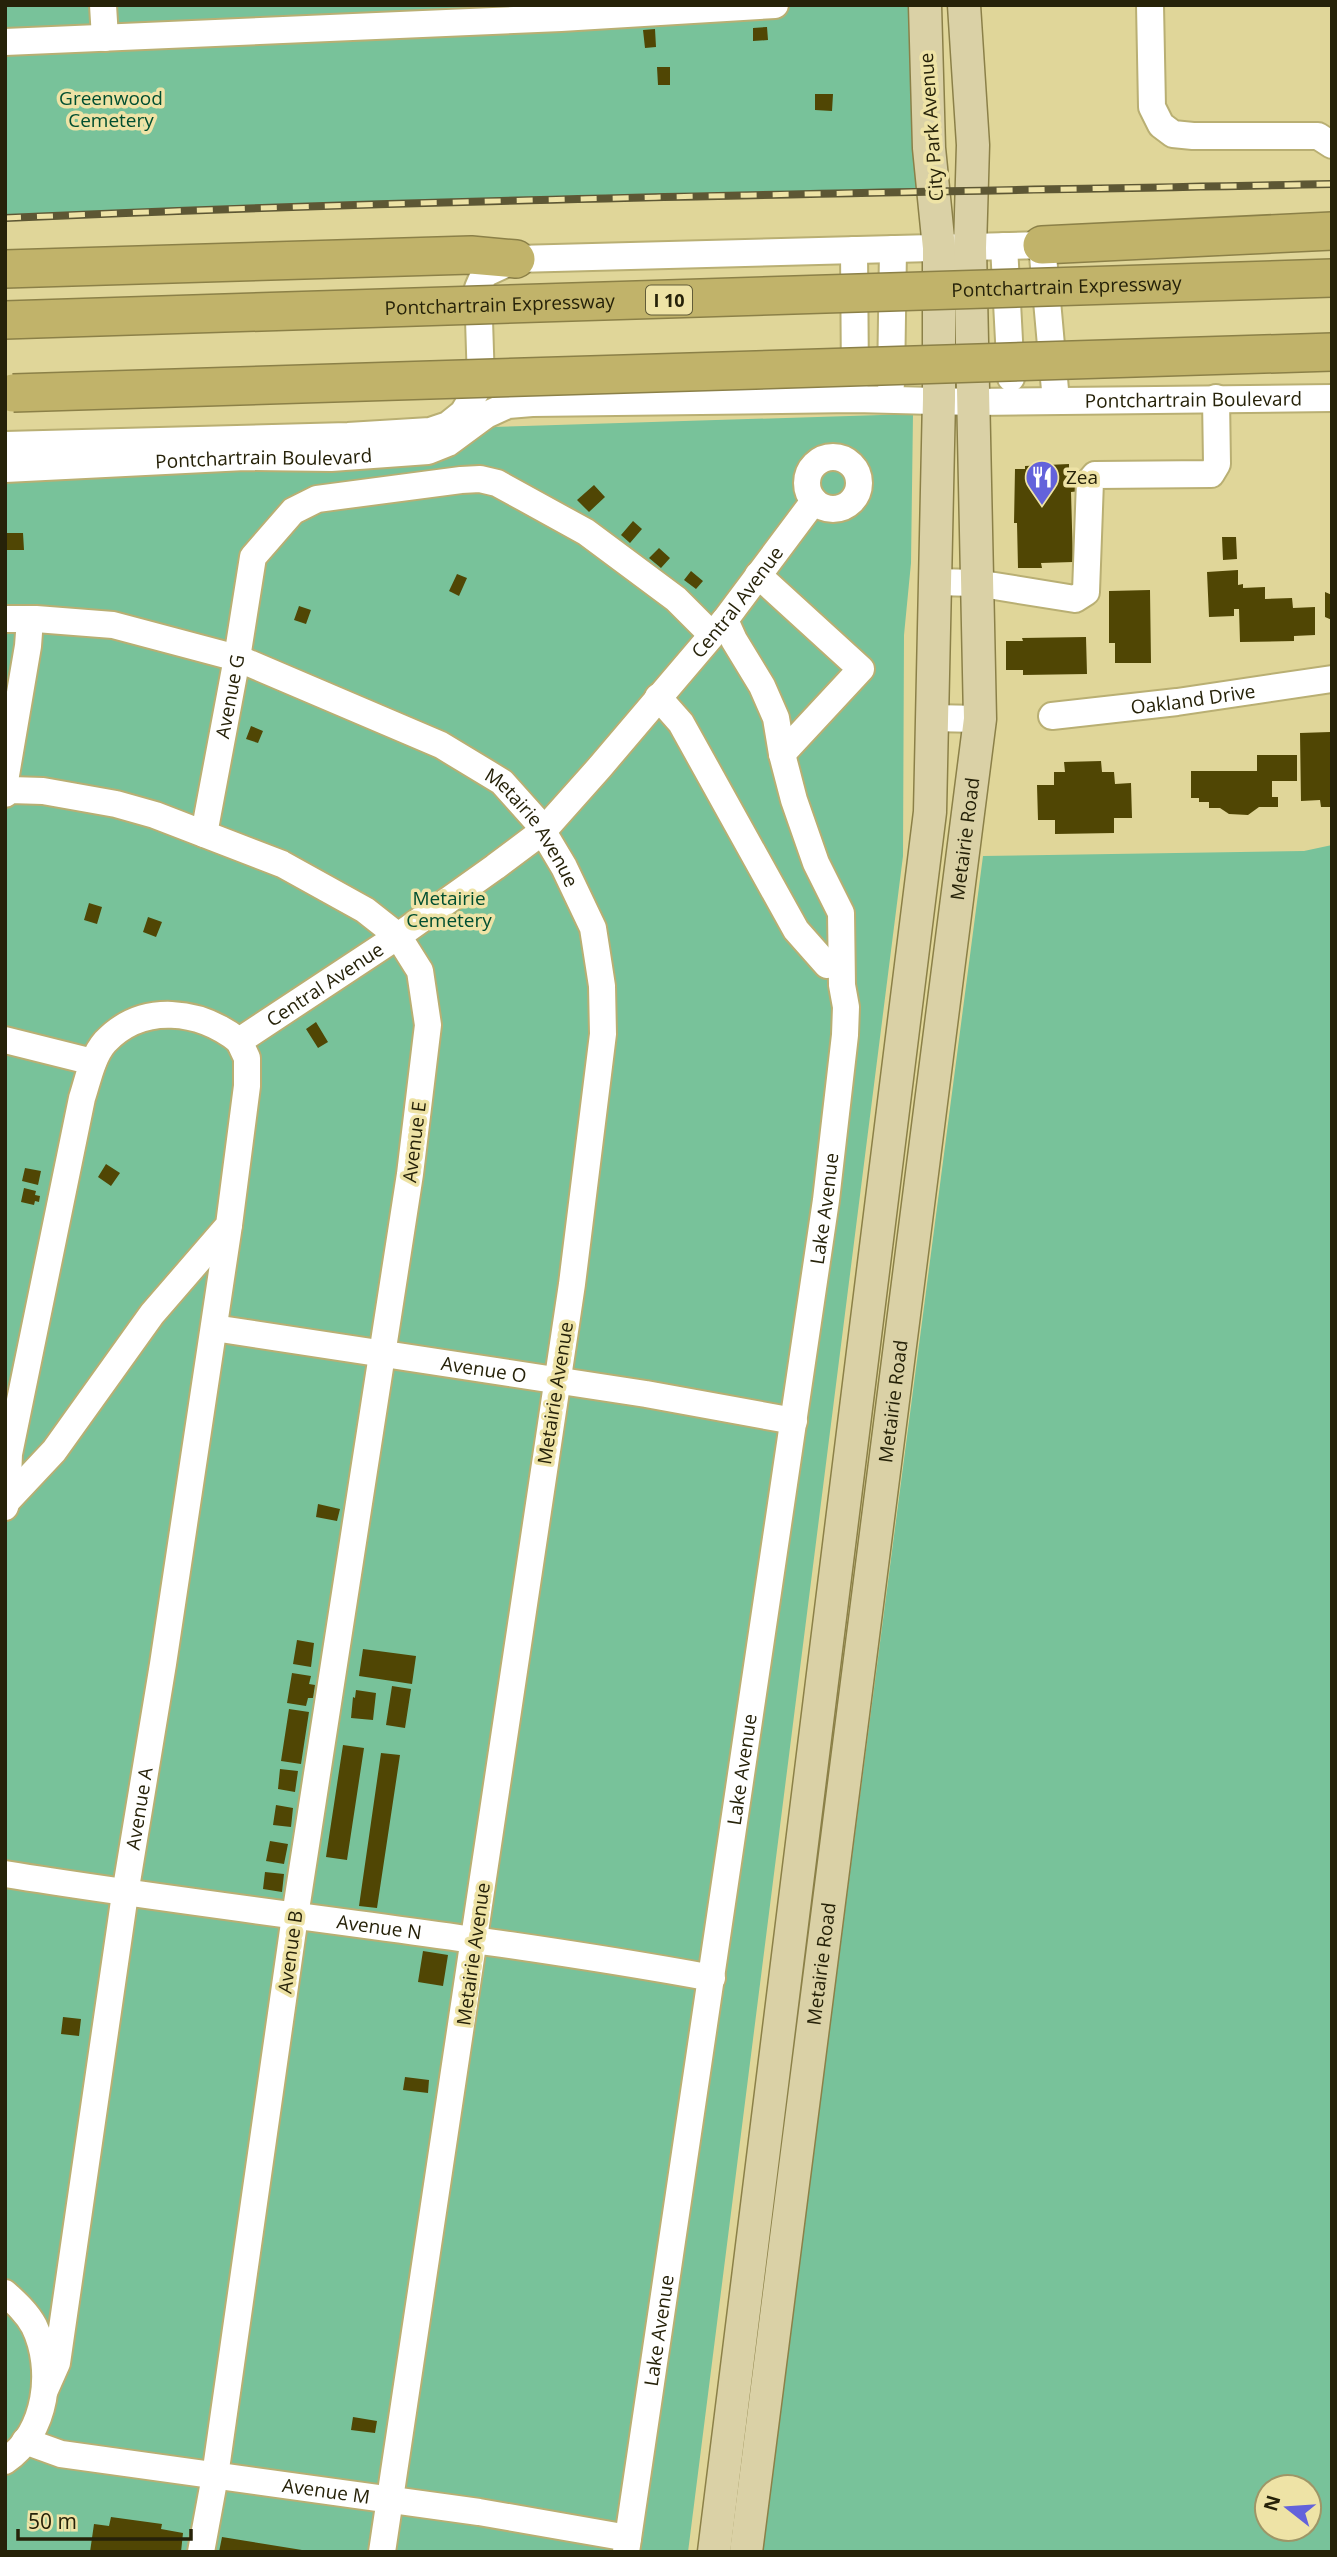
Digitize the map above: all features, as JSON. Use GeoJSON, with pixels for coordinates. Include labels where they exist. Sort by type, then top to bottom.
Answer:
{"type":"FeatureCollection","features":[{"type":"Feature","properties":{"kind":"highway"},"geometry":{"type":"LineString","coordinates":[[1042,244],[1332,231]]}},
{"type":"Feature","properties":{"kind":"highway"},"geometry":{"type":"LineString","coordinates":[[5,269],[471,254],[516,259]]}},
{"type":"Feature","properties":{"kind":"highway","name":"Pontchartrain Expressway"},"geometry":{"type":"LineString","coordinates":[[5,320],[1332,278]]}},
{"type":"Feature","properties":{"kind":"highway"},"geometry":{"type":"LineString","coordinates":[[9,393],[1332,352]]}},
{"type":"Feature","properties":{"kind":"main road","name":"City Park Avenue"},"geometry":{"type":"LineString","coordinates":[[925,5],[929,148],[954,248]]}},
{"type":"Feature","properties":{"kind":"main road","name":"City Park Avenue"},"geometry":{"type":"LineString","coordinates":[[954,248],[972,145],[964,5]]}},
{"type":"Feature","properties":{"kind":"main road","name":"Metairie Road"},"geometry":{"type":"LineString","coordinates":[[746,2552],[980,719],[976,583],[993,399],[954,248]]}},
{"type":"Feature","properties":{"kind":"main road","name":"Metairie Road"},"geometry":{"type":"LineString","coordinates":[[714,2552],[930,812],[939,400],[954,248]]}},
{"type":"Feature","properties":{"kind":"street"},"geometry":{"type":"LineString","coordinates":[[103,5],[105,38]]}},
{"type":"Feature","properties":{"kind":"street"},"geometry":{"type":"LineString","coordinates":[[5,42],[105,38],[330,17],[775,5]]}},
{"type":"Feature","properties":{"kind":"street"},"geometry":{"type":"LineString","coordinates":[[1150,5],[1152,107],[1161,125],[1173,134],[1318,136],[1332,145]]}},
{"type":"Feature","properties":{"kind":"street"},"geometry":{"type":"LineString","coordinates":[[508,405],[499,403],[481,383],[478,288],[484,274],[516,259],[1042,244],[1056,401]]}},
{"type":"Feature","properties":{"kind":"street"},"geometry":{"type":"LineString","coordinates":[[993,399],[1004,246]]}},
{"type":"Feature","properties":{"kind":"street"},"geometry":{"type":"LineString","coordinates":[[890,399],[893,249]]}},
{"type":"Feature","properties":{"kind":"street"},"geometry":{"type":"LineString","coordinates":[[854,250],[855,399]]}},
{"type":"Feature","properties":{"kind":"street","name":"Pontchartrain Boulevard"},"geometry":{"type":"LineString","coordinates":[[5,445],[348,436],[430,431],[449,425],[463,413],[481,383]]}},
{"type":"Feature","properties":{"kind":"street"},"geometry":{"type":"LineString","coordinates":[[934,582],[976,583],[1075,599],[1086,592],[1090,481],[1095,475],[1211,474],[1217,464],[1216,398]]}},
{"type":"Feature","properties":{"kind":"street","name":"Pontchartrain Boulevard"},"geometry":{"type":"LineString","coordinates":[[5,470],[245,457],[331,458],[428,452],[448,443],[486,415],[508,405],[532,402],[1332,398]]}},
{"type":"Feature","properties":{"kind":"street","name":"Lake Avenue"},"geometry":{"type":"LineString","coordinates":[[253,557],[293,511],[317,499],[480,479],[497,483],[586,532],[718,627],[776,718],[794,800],[816,863],[841,913],[835,975],[846,1006],[845,1035],[826,1200],[627,2545]]}},
{"type":"Feature","properties":{"kind":"street","name":"Central Avenue"},"geometry":{"type":"LineString","coordinates":[[239,1041],[398,936],[542,831],[600,767],[718,627],[814,501]]}},
{"type":"Feature","properties":{"kind":"street","name":"Avenue G"},"geometry":{"type":"LineString","coordinates":[[204,834],[253,557]]}},
{"type":"Feature","properties":{"kind":"street"},"geometry":{"type":"LineString","coordinates":[[758,575],[862,669],[782,754]]}},
{"type":"Feature","properties":{"kind":"street"},"geometry":{"type":"LineString","coordinates":[[5,781],[28,646],[18,619]]}},
{"type":"Feature","properties":{"kind":"street","name":"Metairie Avenue"},"geometry":{"type":"LineString","coordinates":[[18,619],[113,625],[237,658],[441,745],[502,782],[536,820],[564,867],[593,928],[602,998],[603,1034],[594,1123],[382,2552]]}},
{"type":"Feature","properties":{"kind":"street","name":"Oakland Drive"},"geometry":{"type":"LineString","coordinates":[[1052,716],[1177,702],[1332,679]]}},
{"type":"Feature","properties":{"kind":"street"},"geometry":{"type":"LineString","coordinates":[[658,697],[687,732],[796,930],[835,975]]}},
{"type":"Feature","properties":{"kind":"street"},"geometry":{"type":"LineString","coordinates":[[931,718],[980,719]]}},
{"type":"Feature","properties":{"kind":"street","name":"Avenue E"},"geometry":{"type":"LineString","coordinates":[[5,794],[10,790],[43,790],[116,804],[155,815],[282,864],[365,910],[398,936],[420,971],[428,1025],[411,1174],[383,1353]]}},
{"type":"Feature","properties":{"kind":"street"},"geometry":{"type":"LineString","coordinates":[[171,1013],[205,1020],[224,1029],[239,1041],[247,1058],[247,1086],[229,1225],[152,1314],[54,1451],[6,1504],[9,1454],[82,1098],[93,1062],[104,1044],[120,1029],[138,1021],[171,1013]]}},
{"type":"Feature","properties":{"kind":"street"},"geometry":{"type":"LineString","coordinates":[[5,1040],[93,1062]]}},
{"type":"Feature","properties":{"kind":"street","name":"Avenue A"},"geometry":{"type":"LineString","coordinates":[[5,2461],[25,2441],[38,2417],[57,2363],[125,1894],[163,1664],[229,1225]]}},
{"type":"Feature","properties":{"kind":"street","name":"Avenue O"},"geometry":{"type":"LineString","coordinates":[[214,1328],[646,1394],[794,1421]]}},
{"type":"Feature","properties":{"kind":"street","name":"Avenue B"},"geometry":{"type":"LineString","coordinates":[[201,2552],[215,2476],[295,1916],[383,1353]]}},
{"type":"Feature","properties":{"kind":"street","name":"Avenue N"},"geometry":{"type":"LineString","coordinates":[[5,1874],[125,1894],[475,1939],[712,1978]]}},
{"type":"Feature","properties":{"kind":"street"},"geometry":{"type":"LineString","coordinates":[[5,2294],[20,2306],[34,2326],[44,2356],[46,2390]]}},
{"type":"Feature","properties":{"kind":"street","name":"Avenue M"},"geometry":{"type":"LineString","coordinates":[[25,2441],[61,2455],[479,2512],[627,2545]]}},
{"type":"Feature","properties":{"kind":"green space","name":"Greenwood Cemetery"},"geometry":{"type":"Polygon","coordinates":[[[5,5],[925,5],[931,193],[468,202],[5,218],[5,5]]]}},
{"type":"Feature","properties":{"kind":"green space","name":"Metairie Cemetery"},"geometry":{"type":"Polygon","coordinates":[[[913,414],[911,563],[904,635],[903,856],[688,2552],[5,2552],[5,483],[434,462],[490,427],[913,414]]]}},
{"type":"Feature","properties":{"kind":"green space"},"geometry":{"type":"Polygon","coordinates":[[[1332,845],[1332,2552],[761,2552],[983,856],[1304,851],[1332,845]]]}},
{"type":"Feature","properties":{"kind":"building"},"geometry":{"type":"Polygon","coordinates":[[[767,27],[768,40],[753,41],[753,28],[767,27]]]}},
{"type":"Feature","properties":{"kind":"building"},"geometry":{"type":"Polygon","coordinates":[[[655,29],[656,47],[645,48],[643,30],[655,29]]]}},
{"type":"Feature","properties":{"kind":"building"},"geometry":{"type":"Polygon","coordinates":[[[657,67],[670,67],[670,85],[658,85],[657,67]]]}},
{"type":"Feature","properties":{"kind":"building"},"geometry":{"type":"Polygon","coordinates":[[[815,94],[833,94],[832,111],[815,110],[815,94]]]}},
{"type":"Feature","properties":{"kind":"building","name":"Zea"},"geometry":{"type":"Polygon","coordinates":[[[1069,464],[1069,470],[1081,470],[1081,491],[1071,492],[1073,562],[1041,563],[1042,568],[1018,568],[1017,523],[1014,523],[1015,469],[1069,464]]]}},
{"type":"Feature","properties":{"kind":"building"},"geometry":{"type":"Polygon","coordinates":[[[594,485],[605,497],[589,512],[577,500],[594,485]]]}},
{"type":"Feature","properties":{"kind":"building"},"geometry":{"type":"Polygon","coordinates":[[[633,521],[642,529],[630,543],[621,535],[633,521]]]}},
{"type":"Feature","properties":{"kind":"building"},"geometry":{"type":"Polygon","coordinates":[[[5,533],[23,533],[24,550],[5,550],[5,533]]]}},
{"type":"Feature","properties":{"kind":"building"},"geometry":{"type":"Polygon","coordinates":[[[1222,537],[1236,537],[1237,559],[1223,560],[1222,537]]]}},
{"type":"Feature","properties":{"kind":"building"},"geometry":{"type":"Polygon","coordinates":[[[659,548],[670,558],[661,568],[649,558],[659,548]]]}},
{"type":"Feature","properties":{"kind":"building"},"geometry":{"type":"Polygon","coordinates":[[[1238,570],[1238,585],[1243,584],[1243,588],[1265,587],[1265,599],[1292,598],[1293,608],[1315,607],[1315,635],[1294,636],[1294,641],[1240,642],[1239,609],[1234,609],[1234,616],[1209,617],[1207,572],[1238,570]]]}},
{"type":"Feature","properties":{"kind":"building"},"geometry":{"type":"Polygon","coordinates":[[[691,571],[703,581],[696,589],[684,580],[691,571]]]}},
{"type":"Feature","properties":{"kind":"building"},"geometry":{"type":"Polygon","coordinates":[[[457,574],[467,578],[459,596],[449,591],[457,574]]]}},
{"type":"Feature","properties":{"kind":"building"},"geometry":{"type":"Polygon","coordinates":[[[1150,590],[1151,663],[1115,663],[1115,643],[1109,643],[1109,591],[1150,590]]]}},
{"type":"Feature","properties":{"kind":"building"},"geometry":{"type":"Polygon","coordinates":[[[1325,592],[1332,595],[1332,620],[1325,617],[1325,592]]]}},
{"type":"Feature","properties":{"kind":"building"},"geometry":{"type":"Polygon","coordinates":[[[299,606],[311,610],[306,624],[294,620],[299,606]]]}},
{"type":"Feature","properties":{"kind":"building"},"geometry":{"type":"Polygon","coordinates":[[[1086,637],[1087,674],[1023,675],[1023,670],[1006,670],[1006,641],[1023,641],[1022,638],[1086,637]]]}},
{"type":"Feature","properties":{"kind":"building"},"geometry":{"type":"Polygon","coordinates":[[[251,726],[263,731],[258,743],[246,739],[251,726]]]}},
{"type":"Feature","properties":{"kind":"building"},"geometry":{"type":"Polygon","coordinates":[[[1330,732],[1332,807],[1321,807],[1320,800],[1301,801],[1300,733],[1330,732]]]}},
{"type":"Feature","properties":{"kind":"building"},"geometry":{"type":"Polygon","coordinates":[[[1257,755],[1297,755],[1297,781],[1272,781],[1272,797],[1278,797],[1278,807],[1259,807],[1248,815],[1229,814],[1220,808],[1209,808],[1209,802],[1199,802],[1199,798],[1191,798],[1191,771],[1257,771],[1257,755]]]}},
{"type":"Feature","properties":{"kind":"building"},"geometry":{"type":"Polygon","coordinates":[[[1101,761],[1102,772],[1114,772],[1115,784],[1131,783],[1132,818],[1114,818],[1114,833],[1055,834],[1055,820],[1038,820],[1037,785],[1054,785],[1054,772],[1065,772],[1064,762],[1101,761]]]}},
{"type":"Feature","properties":{"kind":"building"},"geometry":{"type":"Polygon","coordinates":[[[89,903],[102,907],[97,924],[84,920],[89,903]]]}},
{"type":"Feature","properties":{"kind":"building"},"geometry":{"type":"Polygon","coordinates":[[[148,917],[162,922],[156,937],[143,932],[148,917]]]}},
{"type":"Feature","properties":{"kind":"building"},"geometry":{"type":"Polygon","coordinates":[[[316,1022],[328,1042],[318,1048],[306,1029],[316,1022]]]}},
{"type":"Feature","properties":{"kind":"building"},"geometry":{"type":"Polygon","coordinates":[[[106,1164],[120,1173],[111,1186],[98,1177],[106,1164]]]}},
{"type":"Feature","properties":{"kind":"building"},"geometry":{"type":"Polygon","coordinates":[[[25,1168],[41,1171],[38,1185],[22,1181],[25,1168]]]}},
{"type":"Feature","properties":{"kind":"building"},"geometry":{"type":"Polygon","coordinates":[[[24,1188],[36,1191],[35,1195],[40,1196],[39,1202],[35,1201],[34,1205],[21,1202],[24,1188]]]}},
{"type":"Feature","properties":{"kind":"building"},"geometry":{"type":"Polygon","coordinates":[[[318,1504],[340,1509],[337,1521],[316,1517],[318,1504]]]}},
{"type":"Feature","properties":{"kind":"building"},"geometry":{"type":"Polygon","coordinates":[[[297,1640],[314,1643],[311,1667],[293,1664],[297,1640]]]}},
{"type":"Feature","properties":{"kind":"building"},"geometry":{"type":"Polygon","coordinates":[[[363,1649],[416,1656],[412,1684],[359,1676],[363,1649]]]}},
{"type":"Feature","properties":{"kind":"building"},"geometry":{"type":"Polygon","coordinates":[[[292,1673],[311,1676],[309,1684],[315,1685],[313,1698],[308,1698],[306,1706],[287,1703],[292,1673]]]}},
{"type":"Feature","properties":{"kind":"building"},"geometry":{"type":"Polygon","coordinates":[[[392,1686],[411,1689],[405,1728],[386,1725],[392,1686]]]}},
{"type":"Feature","properties":{"kind":"building"},"geometry":{"type":"Polygon","coordinates":[[[356,1690],[376,1693],[373,1720],[351,1718],[356,1690]]]}},
{"type":"Feature","properties":{"kind":"building"},"geometry":{"type":"Polygon","coordinates":[[[289,1709],[309,1712],[301,1764],[281,1761],[289,1709]]]}},
{"type":"Feature","properties":{"kind":"building"},"geometry":{"type":"Polygon","coordinates":[[[343,1745],[364,1748],[347,1860],[326,1857],[343,1745]]]}},
{"type":"Feature","properties":{"kind":"building"},"geometry":{"type":"Polygon","coordinates":[[[381,1753],[400,1755],[377,1908],[359,1906],[381,1753]]]}},
{"type":"Feature","properties":{"kind":"building"},"geometry":{"type":"Polygon","coordinates":[[[280,1769],[298,1771],[295,1792],[278,1789],[280,1769]]]}},
{"type":"Feature","properties":{"kind":"building"},"geometry":{"type":"Polygon","coordinates":[[[276,1805],[293,1808],[291,1827],[273,1825],[276,1805]]]}},
{"type":"Feature","properties":{"kind":"building"},"geometry":{"type":"Polygon","coordinates":[[[270,1841],[288,1844],[284,1864],[266,1861],[270,1841]]]}},
{"type":"Feature","properties":{"kind":"building"},"geometry":{"type":"Polygon","coordinates":[[[265,1872],[284,1874],[282,1892],[263,1889],[265,1872]]]}},
{"type":"Feature","properties":{"kind":"building"},"geometry":{"type":"Polygon","coordinates":[[[423,1951],[448,1955],[443,1986],[418,1982],[423,1951]]]}},
{"type":"Feature","properties":{"kind":"building"},"geometry":{"type":"Polygon","coordinates":[[[63,2017],[81,2019],[79,2036],[61,2034],[63,2017]]]}},
{"type":"Feature","properties":{"kind":"building"},"geometry":{"type":"Polygon","coordinates":[[[405,2077],[429,2080],[428,2093],[403,2090],[405,2077]]]}},
{"type":"Feature","properties":{"kind":"building"},"geometry":{"type":"Polygon","coordinates":[[[353,2417],[377,2421],[375,2433],[351,2430],[353,2417]]]}},
{"type":"Feature","properties":{"kind":"building"},"geometry":{"type":"Polygon","coordinates":[[[111,2517],[162,2524],[161,2529],[183,2533],[181,2552],[90,2552],[94,2524],[109,2526],[111,2517]]]}},
{"type":"Feature","properties":{"kind":"building"},"geometry":{"type":"Polygon","coordinates":[[[222,2537],[302,2550],[302,2552],[219,2552],[222,2537]]]}},
{"type":"Feature","properties":{"kind":"railway"},"geometry":{"type":"LineString","coordinates":[[5,218],[503,201],[1332,184]]}},
{"type":"Feature","properties":{"kind":"place","name":"Zea"},"geometry":{"type":"Point","coordinates":[1042,507]}}]}
